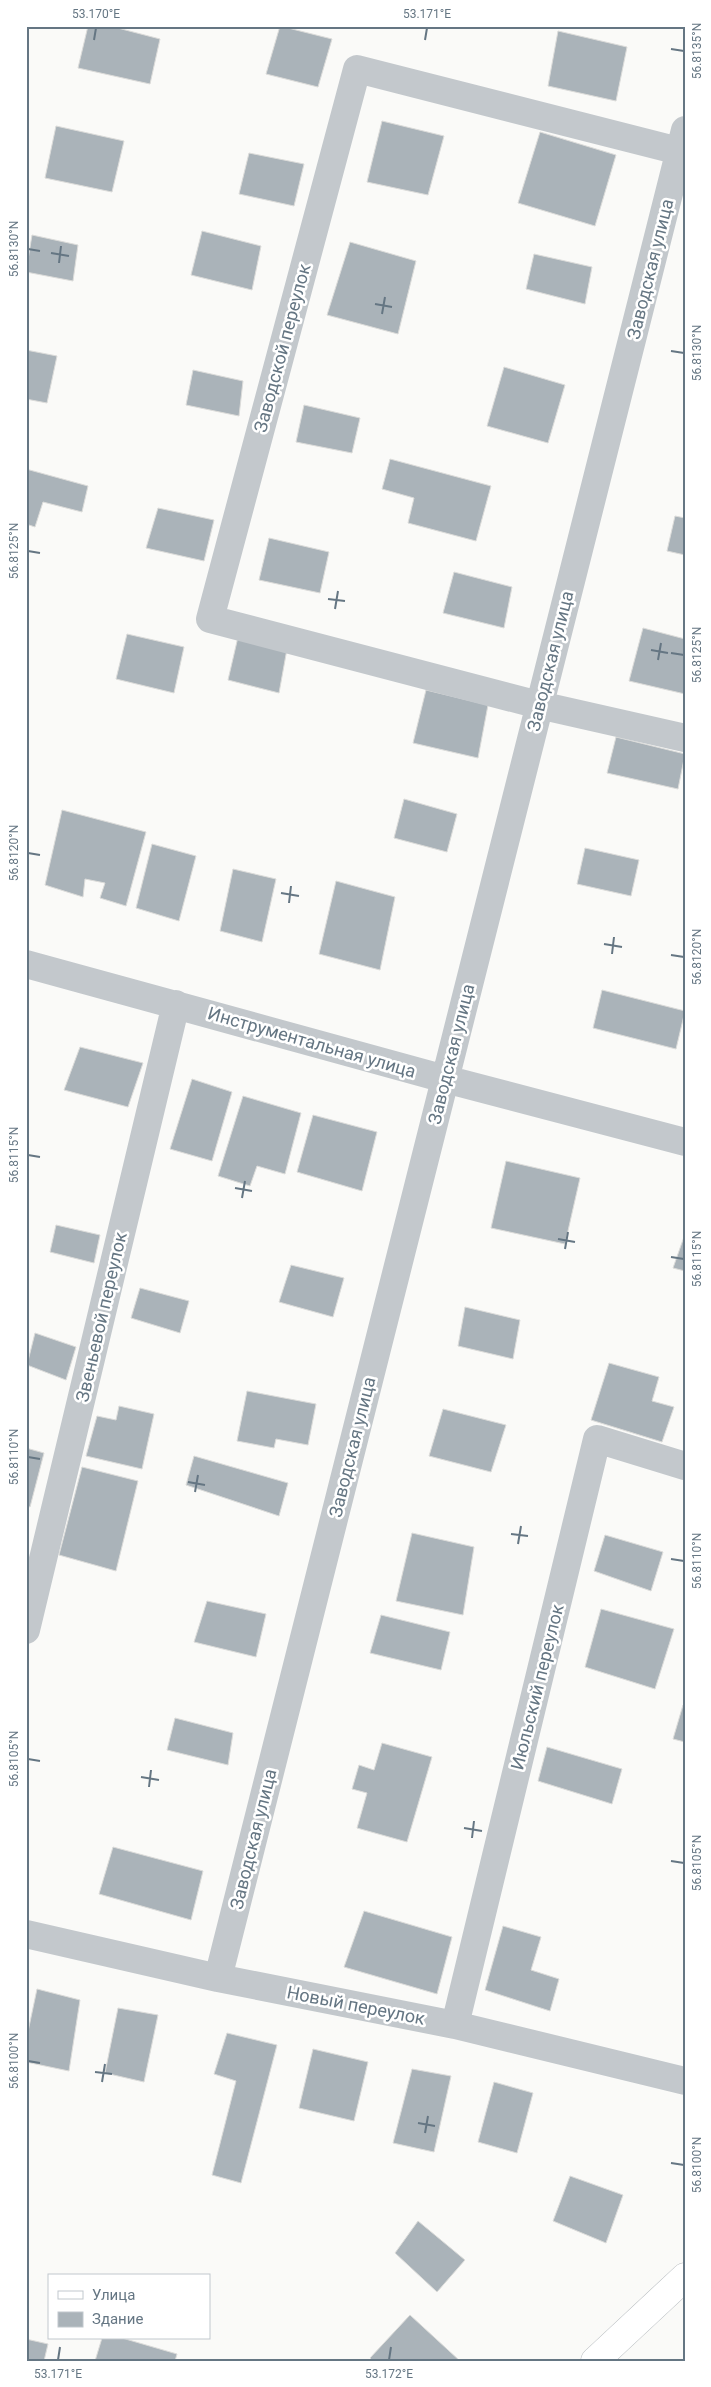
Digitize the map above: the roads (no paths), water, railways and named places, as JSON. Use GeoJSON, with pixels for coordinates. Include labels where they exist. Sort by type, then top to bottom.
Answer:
{"type":"FeatureCollection","features":[{"type":"Feature","properties":{"kind":"main road"},"geometry":{"type":"LineString","coordinates":[[595,2361],[685,2278]]}},
{"type":"Feature","properties":{"kind":"street","name":"Заводской переулок"},"geometry":{"type":"LineString","coordinates":[[539,705],[210,619],[357,69],[682,140]]}},
{"type":"Feature","properties":{"kind":"street","name":"Заводская улица"},"geometry":{"type":"LineString","coordinates":[[218,1978],[682,140]]}},
{"type":"Feature","properties":{"kind":"street"},"geometry":{"type":"LineString","coordinates":[[539,705],[685,738]]}},
{"type":"Feature","properties":{"kind":"street","name":"Инструментальная улица"},"geometry":{"type":"LineString","coordinates":[[26,964],[445,1079],[685,1142]]}},
{"type":"Feature","properties":{"kind":"street","name":"Звеньевой переулок"},"geometry":{"type":"LineString","coordinates":[[26,1630],[176,1004]]}},
{"type":"Feature","properties":{"kind":"street","name":"Июльский переулок"},"geometry":{"type":"LineString","coordinates":[[455,2025],[597,1439],[685,1466]]}},
{"type":"Feature","properties":{"kind":"street","name":"Новый переулок"},"geometry":{"type":"LineString","coordinates":[[26,1934],[218,1978],[455,2025],[685,2081]]}}]}
